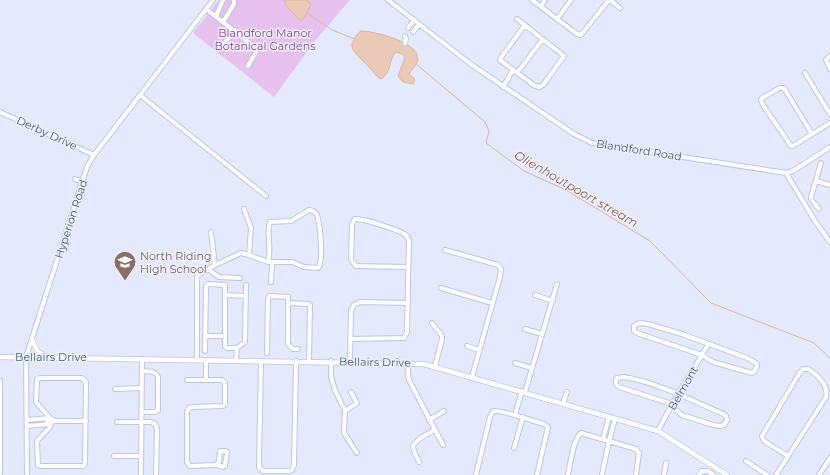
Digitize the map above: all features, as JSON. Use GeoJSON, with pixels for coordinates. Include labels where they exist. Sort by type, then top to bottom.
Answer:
{"type":"FeatureCollection","features":[{"type":"Feature","properties":{"kind":"street","name":"Hyperion Road"},"geometry":{"type":"LineString","coordinates":[[27,475],[26,357],[87,167],[94,155],[213,0]]}},
{"type":"Feature","properties":{"kind":"street"},"geometry":{"type":"LineString","coordinates":[[216,16],[224,0]]}},
{"type":"Feature","properties":{"kind":"street"},"geometry":{"type":"LineString","coordinates":[[223,22],[234,4],[234,0]]}},
{"type":"Feature","properties":{"kind":"street","name":"Blandford Road"},"geometry":{"type":"LineString","coordinates":[[388,0],[503,87],[574,134],[592,143],[786,173]]}},
{"type":"Feature","properties":{"kind":"street"},"geometry":{"type":"LineString","coordinates":[[532,0],[576,34],[581,35],[610,0],[620,8]]}},
{"type":"Feature","properties":{"kind":"street"},"geometry":{"type":"LineString","coordinates":[[541,6],[546,0]]}},
{"type":"Feature","properties":{"kind":"street"},"geometry":{"type":"LineString","coordinates":[[557,19],[571,0]]}},
{"type":"Feature","properties":{"kind":"street"},"geometry":{"type":"LineString","coordinates":[[206,9],[256,48],[256,52],[248,66]]}},
{"type":"Feature","properties":{"kind":"street"},"geometry":{"type":"LineString","coordinates":[[408,28],[413,19]]}},
{"type":"Feature","properties":{"kind":"street"},"geometry":{"type":"LineString","coordinates":[[517,19],[525,25],[543,39],[562,53],[564,56],[564,59],[540,87],[535,86],[501,61],[525,25]]}},
{"type":"Feature","properties":{"kind":"street"},"geometry":{"type":"LineString","coordinates":[[413,32],[419,24]]}},
{"type":"Feature","properties":{"kind":"street"},"geometry":{"type":"LineString","coordinates":[[222,47],[234,30]]}},
{"type":"Feature","properties":{"kind":"street"},"geometry":{"type":"LineString","coordinates":[[405,36],[406,43]]}},
{"type":"Feature","properties":{"kind":"street"},"geometry":{"type":"LineString","coordinates":[[503,87],[543,39]]}},
{"type":"Feature","properties":{"kind":"street"},"geometry":{"type":"LineString","coordinates":[[830,56],[826,60],[830,69]]}},
{"type":"Feature","properties":{"kind":"street"},"geometry":{"type":"LineString","coordinates":[[804,73],[830,114]]}},
{"type":"Feature","properties":{"kind":"street"},"geometry":{"type":"LineString","coordinates":[[812,134],[784,88],[780,88],[762,98],[762,102],[790,146],[793,146],[830,123]]}},
{"type":"Feature","properties":{"kind":"street"},"geometry":{"type":"LineString","coordinates":[[140,95],[266,196]]}},
{"type":"Feature","properties":{"kind":"street","name":"Derby Drive"},"geometry":{"type":"LineString","coordinates":[[0,112],[94,155]]}},
{"type":"Feature","properties":{"kind":"street"},"geometry":{"type":"LineString","coordinates":[[830,148],[793,171],[786,173],[830,242]]}},
{"type":"Feature","properties":{"kind":"street"},"geometry":{"type":"LineString","coordinates":[[819,209],[811,199],[821,163]]}},
{"type":"Feature","properties":{"kind":"street"},"geometry":{"type":"LineString","coordinates":[[75,179],[83,182]]}},
{"type":"Feature","properties":{"kind":"street"},"geometry":{"type":"LineString","coordinates":[[816,181],[830,185]]}},
{"type":"Feature","properties":{"kind":"street"},"geometry":{"type":"LineString","coordinates":[[244,208],[250,228],[249,254]]}},
{"type":"Feature","properties":{"kind":"street"},"geometry":{"type":"LineString","coordinates":[[197,360],[198,275],[241,253],[249,254],[270,262],[292,262],[304,267],[314,269],[318,268],[320,266],[320,233],[316,214],[313,210],[309,210],[291,221],[270,222],[269,228],[270,262],[271,282]]}},
{"type":"Feature","properties":{"kind":"street"},"geometry":{"type":"LineString","coordinates":[[350,339],[404,338],[408,332],[409,241],[406,235],[362,219],[355,219],[353,221],[351,259],[356,266],[408,267]]}},
{"type":"Feature","properties":{"kind":"street"},"geometry":{"type":"LineString","coordinates":[[211,232],[215,265]]}},
{"type":"Feature","properties":{"kind":"street"},"geometry":{"type":"LineString","coordinates":[[445,250],[498,265],[501,271],[472,377]]}},
{"type":"Feature","properties":{"kind":"street"},"geometry":{"type":"LineString","coordinates":[[208,269],[219,277],[240,278]]}},
{"type":"Feature","properties":{"kind":"street"},"geometry":{"type":"LineString","coordinates":[[205,352],[206,285],[225,284],[226,347],[236,348],[245,342],[246,284]]}},
{"type":"Feature","properties":{"kind":"street"},"geometry":{"type":"LineString","coordinates":[[515,415],[532,368],[557,284]]}},
{"type":"Feature","properties":{"kind":"street"},"geometry":{"type":"LineString","coordinates":[[441,288],[492,303]]}},
{"type":"Feature","properties":{"kind":"street"},"geometry":{"type":"LineString","coordinates":[[225,296],[246,296]]}},
{"type":"Feature","properties":{"kind":"street"},"geometry":{"type":"LineString","coordinates":[[267,353],[268,297],[270,296],[287,296],[288,344],[293,349],[298,349]]}},
{"type":"Feature","properties":{"kind":"street"},"geometry":{"type":"LineString","coordinates":[[535,296],[553,301]]}},
{"type":"Feature","properties":{"kind":"street"},"geometry":{"type":"LineString","coordinates":[[350,362],[351,310],[354,304],[360,302],[408,303]]}},
{"type":"Feature","properties":{"kind":"street"},"geometry":{"type":"LineString","coordinates":[[288,304],[310,305],[309,361]]}},
{"type":"Feature","properties":{"kind":"street"},"geometry":{"type":"LineString","coordinates":[[432,323],[440,333],[442,339],[435,366]]}},
{"type":"Feature","properties":{"kind":"street"},"geometry":{"type":"LineString","coordinates":[[641,323],[648,324],[682,334],[746,358],[756,363],[757,366],[754,372],[751,373],[713,362],[702,355],[640,335],[634,331],[635,325],[641,323]]}},
{"type":"Feature","properties":{"kind":"street"},"geometry":{"type":"LineString","coordinates":[[525,329],[542,334]]}},
{"type":"Feature","properties":{"kind":"street"},"geometry":{"type":"LineString","coordinates":[[205,336],[225,336]]}},
{"type":"Feature","properties":{"kind":"street"},"geometry":{"type":"LineString","coordinates":[[32,340],[38,352],[48,357]]}},
{"type":"Feature","properties":{"kind":"street","name":"Belmont"},"geometry":{"type":"LineString","coordinates":[[658,431],[672,404],[708,345]]}},
{"type":"Feature","properties":{"kind":"street"},"geometry":{"type":"LineString","coordinates":[[467,346],[479,350]]}},
{"type":"Feature","properties":{"kind":"street"},"geometry":{"type":"LineString","coordinates":[[236,348],[236,360]]}},
{"type":"Feature","properties":{"kind":"street","name":"Bellairs Drive"},"geometry":{"type":"LineString","coordinates":[[0,357],[331,361],[424,364],[658,431],[728,475]]}},
{"type":"Feature","properties":{"kind":"street"},"geometry":{"type":"LineString","coordinates":[[141,475],[142,359]]}},
{"type":"Feature","properties":{"kind":"street"},"geometry":{"type":"LineString","coordinates":[[206,360],[206,380]]}},
{"type":"Feature","properties":{"kind":"street"},"geometry":{"type":"LineString","coordinates":[[261,361],[259,467],[264,471],[289,471],[292,470],[294,465],[296,361]]}},
{"type":"Feature","properties":{"kind":"street"},"geometry":{"type":"LineString","coordinates":[[331,361],[331,377],[335,390],[346,411],[344,433],[356,452]]}},
{"type":"Feature","properties":{"kind":"street"},"geometry":{"type":"LineString","coordinates":[[407,363],[409,380],[443,445]]}},
{"type":"Feature","properties":{"kind":"street"},"geometry":{"type":"LineString","coordinates":[[515,363],[532,368]]}},
{"type":"Feature","properties":{"kind":"street"},"geometry":{"type":"LineString","coordinates":[[776,475],[826,397],[826,388],[808,369],[804,369],[799,374],[762,436],[764,441],[788,456]]}},
{"type":"Feature","properties":{"kind":"street"},"geometry":{"type":"LineString","coordinates":[[142,372],[153,372],[156,373],[158,377],[158,410],[156,412],[142,412]]}},
{"type":"Feature","properties":{"kind":"street"},"geometry":{"type":"LineString","coordinates":[[620,377],[630,378],[678,394],[723,414],[727,418],[726,423],[722,426],[717,426],[687,417],[677,411],[672,404],[619,387],[616,384],[616,380],[620,377]]}},
{"type":"Feature","properties":{"kind":"street"},"geometry":{"type":"LineString","coordinates":[[82,378],[86,382],[86,421],[85,464],[82,467],[38,465],[37,440],[50,427],[50,422],[36,402],[37,379],[82,378]]}},
{"type":"Feature","properties":{"kind":"street"},"geometry":{"type":"LineString","coordinates":[[187,380],[224,381],[225,405],[192,407],[187,410],[187,462],[190,466],[217,465]]}},
{"type":"Feature","properties":{"kind":"street"},"geometry":{"type":"LineString","coordinates":[[0,381],[0,473]]}},
{"type":"Feature","properties":{"kind":"street"},"geometry":{"type":"LineString","coordinates":[[115,389],[142,388]]}},
{"type":"Feature","properties":{"kind":"street"},"geometry":{"type":"LineString","coordinates":[[346,411],[359,405],[351,392]]}},
{"type":"Feature","properties":{"kind":"street"},"geometry":{"type":"LineString","coordinates":[[563,403],[567,392]]}},
{"type":"Feature","properties":{"kind":"street"},"geometry":{"type":"LineString","coordinates":[[429,420],[444,411]]}},
{"type":"Feature","properties":{"kind":"street"},"geometry":{"type":"LineString","coordinates":[[476,475],[491,414],[494,411],[515,415],[544,424],[548,427],[537,475]]}},
{"type":"Feature","properties":{"kind":"street"},"geometry":{"type":"LineString","coordinates":[[603,439],[609,417]]}},
{"type":"Feature","properties":{"kind":"street"},"geometry":{"type":"LineString","coordinates":[[514,448],[523,418]]}},
{"type":"Feature","properties":{"kind":"street"},"geometry":{"type":"LineString","coordinates":[[602,475],[615,419]]}},
{"type":"Feature","properties":{"kind":"street"},"geometry":{"type":"LineString","coordinates":[[27,420],[50,422],[86,421]]}},
{"type":"Feature","properties":{"kind":"street"},"geometry":{"type":"LineString","coordinates":[[27,426],[50,422]]}},
{"type":"Feature","properties":{"kind":"street"},"geometry":{"type":"LineString","coordinates":[[117,422],[154,422],[157,426],[156,475]]}},
{"type":"Feature","properties":{"kind":"street"},"geometry":{"type":"LineString","coordinates":[[419,462],[414,444],[434,430]]}},
{"type":"Feature","properties":{"kind":"street"},"geometry":{"type":"LineString","coordinates":[[568,475],[575,442],[578,435],[584,433],[638,450],[639,456],[636,475]]}},
{"type":"Feature","properties":{"kind":"street"},"geometry":{"type":"LineString","coordinates":[[114,456],[141,456]]}},
{"type":"Feature","properties":{"kind":"street"},"geometry":{"type":"LineString","coordinates":[[820,475],[830,458]]}},
{"type":"Feature","properties":{"kind":"street"},"geometry":{"type":"LineString","coordinates":[[746,461],[767,475]]}},
{"type":"Feature","properties":{"kind":"street"},"geometry":{"type":"LineString","coordinates":[[664,475],[666,463]]}},
{"type":"Feature","properties":{"kind":"street"},"geometry":{"type":"LineString","coordinates":[[699,475],[705,470],[714,475]]}},
{"type":"Feature","properties":{"kind":"green space","name":"Blandford Manor Botanical Gardens"},"geometry":{"type":"Polygon","coordinates":[[[219,0],[350,0],[318,37],[274,97],[193,33],[219,0]]]}},
{"type":"Feature","properties":{"kind":"shaded area"},"geometry":{"type":"Polygon","coordinates":[[[284,0],[306,0],[311,4],[307,14],[301,21],[287,7],[284,0]]]}},
{"type":"Feature","properties":{"kind":"shaded area"},"geometry":{"type":"Polygon","coordinates":[[[361,31],[383,35],[401,41],[414,50],[418,58],[415,66],[409,74],[415,79],[413,84],[403,82],[398,76],[405,57],[403,54],[396,52],[392,58],[388,72],[382,79],[377,76],[357,55],[352,47],[352,43],[361,31]]]}},
{"type":"Feature","properties":{"kind":"waterway","name":"Olienhoutpoort stream"},"geometry":{"type":"LineString","coordinates":[[307,13],[332,30],[355,39]]}},
{"type":"Feature","properties":{"kind":"waterway","name":"Olienhoutpoort stream"},"geometry":{"type":"LineString","coordinates":[[416,64],[485,122],[489,131],[486,143],[524,171],[566,190],[650,241],[711,303],[814,343],[830,358]]}},
{"type":"Feature","properties":{"kind":"place","name":"North Riding High School"},"geometry":{"type":"Point","coordinates":[125,282]}}]}
